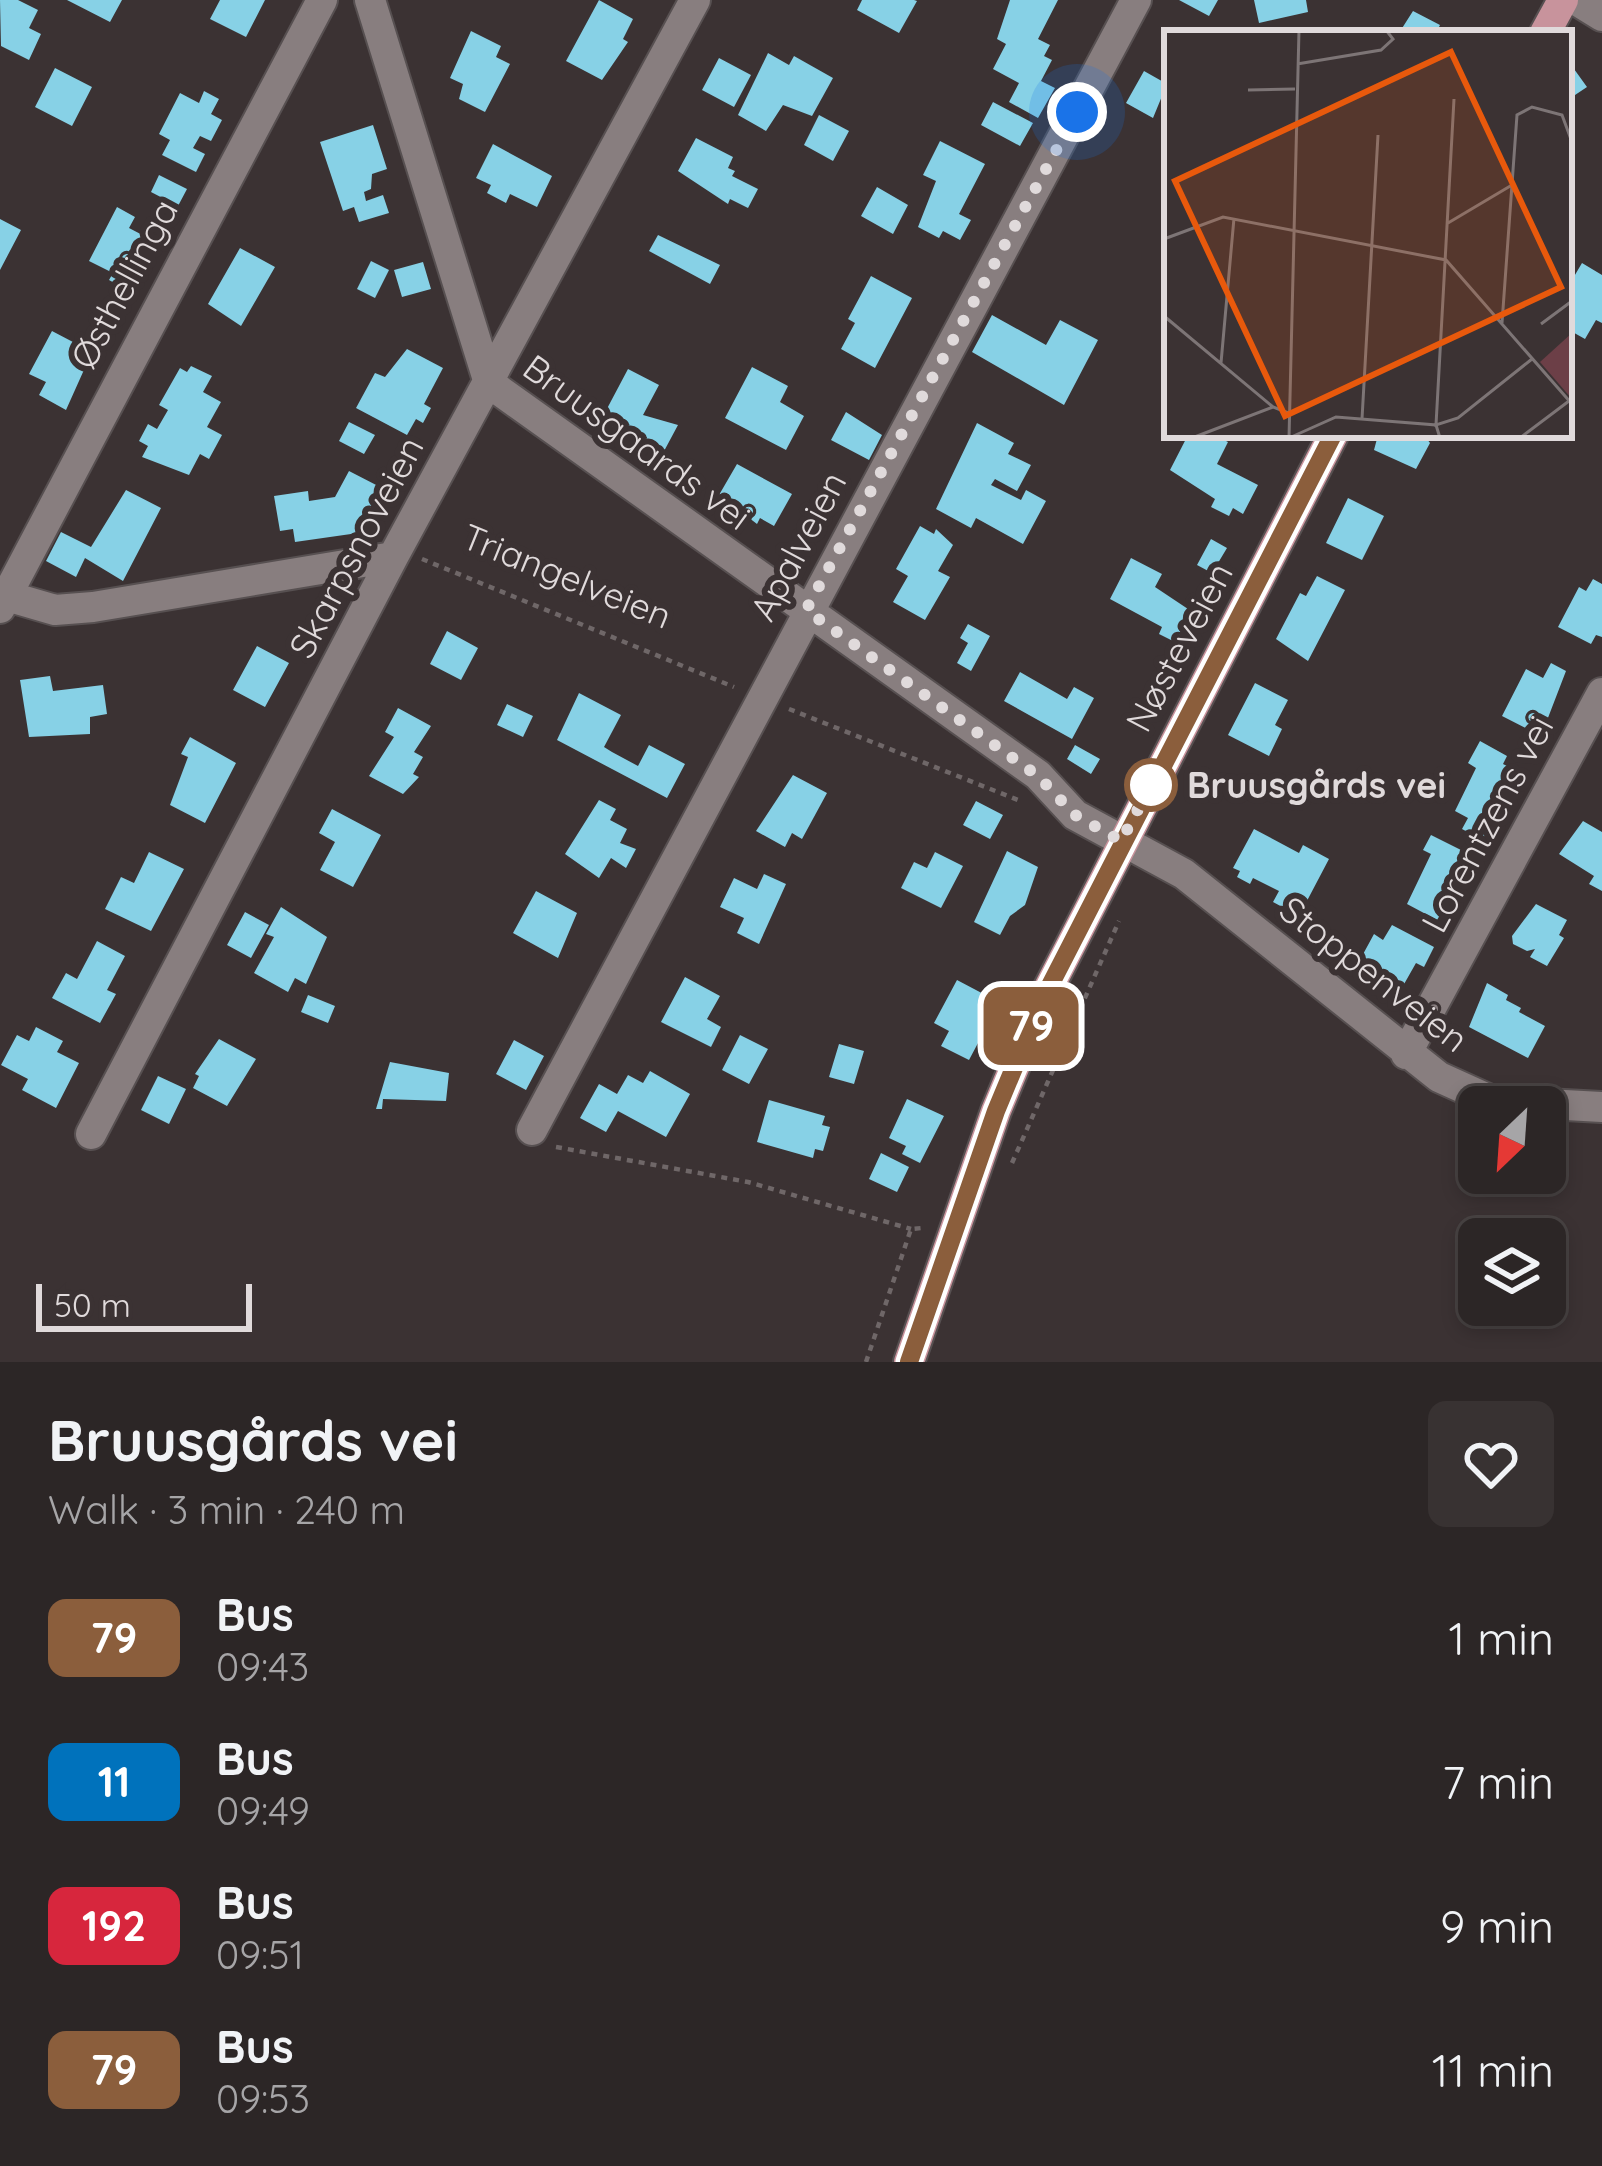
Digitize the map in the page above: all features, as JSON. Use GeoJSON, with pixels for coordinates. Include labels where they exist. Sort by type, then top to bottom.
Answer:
{"type":"FeatureCollection","features":[{"type":"Feature","properties":{"kind":"main road"},"geometry":{"type":"LineString","coordinates":[[1547,30],[1563,0]]}},
{"type":"Feature","properties":{"kind":"main road","name":"Nøsteveien"},"geometry":{"type":"LineString","coordinates":[[909,1362],[1012,1070],[1121,841],[1331,438]]}},
{"type":"Feature","properties":{"kind":"street","name":"Østhellinga"},"geometry":{"type":"LineString","coordinates":[[3,602],[322,0]]}},
{"type":"Feature","properties":{"kind":"street","name":"Bruusgaards vei"},"geometry":{"type":"LineString","coordinates":[[370,0],[489,383],[1038,776],[1075,815],[1121,841]]}},
{"type":"Feature","properties":{"kind":"street","name":"Skarpsnoveien"},"geometry":{"type":"LineString","coordinates":[[91,1134],[393,557],[695,0]]}},
{"type":"Feature","properties":{"kind":"street","name":"Apalveien"},"geometry":{"type":"LineString","coordinates":[[532,1130],[1136,0]]}},
{"type":"Feature","properties":{"kind":"street"},"geometry":{"type":"LineString","coordinates":[[1576,0],[1602,16]]}},
{"type":"Feature","properties":{"kind":"street"},"geometry":{"type":"LineString","coordinates":[[3,602],[55,610],[93,607],[393,557]]}},
{"type":"Feature","properties":{"kind":"street","name":"Lorentzens vei"},"geometry":{"type":"LineString","coordinates":[[1406,1054],[1602,693]]}},
{"type":"Feature","properties":{"kind":"street","name":"Stoppenveien"},"geometry":{"type":"LineString","coordinates":[[1121,841],[1184,874],[1406,1054],[1453,1085],[1492,1101],[1602,1106]]}},
{"type":"Feature","properties":{"kind":"path","name":"Triangelveien"},"geometry":{"type":"LineString","coordinates":[[393,557],[424,559],[1028,804]]}},
{"type":"Feature","properties":{"kind":"path"},"geometry":{"type":"LineString","coordinates":[[1011,1166],[1125,907]]}},
{"type":"Feature","properties":{"kind":"path"},"geometry":{"type":"LineString","coordinates":[[532,1130],[557,1148],[748,1182],[911,1229],[934,1228]]}},
{"type":"Feature","properties":{"kind":"path"},"geometry":{"type":"LineString","coordinates":[[866,1362],[911,1229]]}},
{"type":"Feature","properties":{"kind":"building"},"geometry":{"type":"Polygon","coordinates":[[[0,0],[18,0],[38,10],[29,28],[41,34],[29,60],[1,46],[0,0]]]}},
{"type":"Feature","properties":{"kind":"building"},"geometry":{"type":"Polygon","coordinates":[[[67,0],[122,0],[110,22],[67,0]]]}},
{"type":"Feature","properties":{"kind":"building"},"geometry":{"type":"Polygon","coordinates":[[[220,0],[265,0],[246,37],[210,19],[220,0]]]}},
{"type":"Feature","properties":{"kind":"building"},"geometry":{"type":"Polygon","coordinates":[[[599,0],[633,19],[623,39],[628,42],[602,80],[566,61],[599,0]]]}},
{"type":"Feature","properties":{"kind":"building"},"geometry":{"type":"Polygon","coordinates":[[[862,0],[917,1],[899,33],[857,10],[862,0]]]}},
{"type":"Feature","properties":{"kind":"building"},"geometry":{"type":"Polygon","coordinates":[[[1010,0],[1058,0],[1038,39],[1050,45],[1044,56],[1052,60],[1041,81],[1055,88],[1038,118],[1009,102],[1019,83],[993,69],[1006,44],[997,39],[1010,0]]]}},
{"type":"Feature","properties":{"kind":"building"},"geometry":{"type":"Polygon","coordinates":[[[1179,0],[1218,0],[1209,16],[1179,0]]]}},
{"type":"Feature","properties":{"kind":"building"},"geometry":{"type":"Polygon","coordinates":[[[1254,0],[1306,0],[1308,12],[1259,23],[1254,0]]]}},
{"type":"Feature","properties":{"kind":"building"},"geometry":{"type":"Polygon","coordinates":[[[1413,11],[1440,25],[1438,30],[1401,30],[1413,11]]]}},
{"type":"Feature","properties":{"kind":"building"},"geometry":{"type":"Polygon","coordinates":[[[471,31],[501,46],[496,57],[510,64],[485,112],[459,99],[463,84],[450,78],[471,31]]]}},
{"type":"Feature","properties":{"kind":"building"},"geometry":{"type":"Polygon","coordinates":[[[768,53],[789,65],[794,56],[833,78],[812,116],[783,105],[766,131],[738,115],[768,53]]]}},
{"type":"Feature","properties":{"kind":"building"},"geometry":{"type":"Polygon","coordinates":[[[719,58],[751,75],[734,107],[702,90],[719,58]]]}},
{"type":"Feature","properties":{"kind":"building"},"geometry":{"type":"Polygon","coordinates":[[[1572,66],[1587,87],[1572,97],[1572,66]]]}},
{"type":"Feature","properties":{"kind":"building"},"geometry":{"type":"Polygon","coordinates":[[[55,68],[92,87],[72,126],[35,107],[55,68]]]}},
{"type":"Feature","properties":{"kind":"building"},"geometry":{"type":"Polygon","coordinates":[[[1144,71],[1164,82],[1153,118],[1126,103],[1144,71]]]}},
{"type":"Feature","properties":{"kind":"building"},"geometry":{"type":"Polygon","coordinates":[[[204,91],[219,99],[211,114],[222,120],[211,141],[200,136],[193,148],[205,154],[196,172],[162,155],[170,140],[159,134],[180,93],[199,103],[204,91]]]}},
{"type":"Feature","properties":{"kind":"building"},"geometry":{"type":"Polygon","coordinates":[[[993,102],[1033,123],[1020,146],[981,125],[993,102]]]}},
{"type":"Feature","properties":{"kind":"building"},"geometry":{"type":"Polygon","coordinates":[[[819,115],[849,131],[833,161],[804,145],[819,115]]]}},
{"type":"Feature","properties":{"kind":"building"},"geometry":{"type":"Polygon","coordinates":[[[373,125],[387,169],[372,174],[371,189],[364,192],[366,201],[383,195],[389,213],[359,222],[354,207],[343,211],[320,142],[373,125]]]}},
{"type":"Feature","properties":{"kind":"building"},"geometry":{"type":"Polygon","coordinates":[[[696,138],[733,157],[728,168],[735,171],[732,176],[758,189],[748,208],[730,199],[728,204],[678,171],[696,138]]]}},
{"type":"Feature","properties":{"kind":"building"},"geometry":{"type":"Polygon","coordinates":[[[940,141],[985,164],[959,214],[971,220],[960,240],[943,231],[939,238],[918,227],[936,181],[923,175],[940,141]]]}},
{"type":"Feature","properties":{"kind":"building"},"geometry":{"type":"Polygon","coordinates":[[[493,144],[552,176],[537,207],[510,194],[506,203],[487,193],[491,185],[476,178],[493,144]]]}},
{"type":"Feature","properties":{"kind":"building"},"geometry":{"type":"Polygon","coordinates":[[[159,175],[187,189],[178,206],[151,192],[159,175]]]}},
{"type":"Feature","properties":{"kind":"building"},"geometry":{"type":"Polygon","coordinates":[[[877,187],[908,205],[893,234],[861,216],[877,187]]]}},
{"type":"Feature","properties":{"kind":"building"},"geometry":{"type":"Polygon","coordinates":[[[117,207],[135,217],[129,228],[152,240],[130,282],[121,277],[118,285],[109,280],[113,273],[89,261],[117,207]]]}},
{"type":"Feature","properties":{"kind":"building"},"geometry":{"type":"Polygon","coordinates":[[[0,219],[21,230],[0,270],[0,219]]]}},
{"type":"Feature","properties":{"kind":"building"},"geometry":{"type":"Polygon","coordinates":[[[658,235],[720,265],[710,284],[649,251],[658,235]]]}},
{"type":"Feature","properties":{"kind":"building"},"geometry":{"type":"Polygon","coordinates":[[[240,248],[275,267],[241,326],[208,304],[240,248]]]}},
{"type":"Feature","properties":{"kind":"building"},"geometry":{"type":"Polygon","coordinates":[[[371,261],[389,270],[375,298],[357,289],[371,261]]]}},
{"type":"Feature","properties":{"kind":"building"},"geometry":{"type":"Polygon","coordinates":[[[423,262],[431,289],[402,297],[394,270],[423,262]]]}},
{"type":"Feature","properties":{"kind":"building"},"geometry":{"type":"Polygon","coordinates":[[[1582,263],[1602,275],[1602,323],[1596,320],[1585,339],[1572,332],[1572,280],[1582,263]]]}},
{"type":"Feature","properties":{"kind":"building"},"geometry":{"type":"Polygon","coordinates":[[[871,276],[912,298],[875,368],[841,349],[855,323],[848,319],[871,276]]]}},
{"type":"Feature","properties":{"kind":"building"},"geometry":{"type":"Polygon","coordinates":[[[992,315],[1046,345],[1060,320],[1098,340],[1064,405],[972,352],[992,315]]]}},
{"type":"Feature","properties":{"kind":"building"},"geometry":{"type":"Polygon","coordinates":[[[52,331],[92,352],[66,410],[39,395],[46,382],[29,374],[52,331]]]}},
{"type":"Feature","properties":{"kind":"building"},"geometry":{"type":"Polygon","coordinates":[[[407,349],[443,368],[424,404],[431,408],[423,423],[416,419],[407,435],[356,408],[375,373],[385,377],[407,349]]]}},
{"type":"Feature","properties":{"kind":"building"},"geometry":{"type":"Polygon","coordinates":[[[191,366],[212,376],[203,392],[221,402],[207,427],[222,435],[209,459],[200,454],[189,475],[142,457],[148,446],[139,441],[148,424],[157,429],[168,410],[159,405],[180,368],[187,372],[191,366]]]}},
{"type":"Feature","properties":{"kind":"building"},"geometry":{"type":"Polygon","coordinates":[[[752,367],[788,386],[780,402],[804,416],[786,450],[725,418],[752,367]]]}},
{"type":"Feature","properties":{"kind":"building"},"geometry":{"type":"Polygon","coordinates":[[[628,369],[659,385],[643,415],[678,425],[663,453],[601,420],[628,369]]]}},
{"type":"Feature","properties":{"kind":"building"},"geometry":{"type":"Polygon","coordinates":[[[846,412],[882,435],[869,460],[831,440],[846,412]]]}},
{"type":"Feature","properties":{"kind":"building"},"geometry":{"type":"Polygon","coordinates":[[[349,422],[375,435],[364,454],[339,441],[349,422]]]}},
{"type":"Feature","properties":{"kind":"building"},"geometry":{"type":"Polygon","coordinates":[[[977,423],[1014,443],[1008,454],[1031,465],[1017,491],[995,479],[991,485],[1021,500],[1026,490],[1046,501],[1023,544],[976,518],[971,528],[936,509],[977,423]]]}},
{"type":"Feature","properties":{"kind":"building"},"geometry":{"type":"Polygon","coordinates":[[[1186,438],[1220,438],[1228,442],[1217,464],[1258,485],[1243,514],[1233,508],[1229,516],[1211,507],[1215,499],[1170,470],[1186,438]]]}},
{"type":"Feature","properties":{"kind":"building"},"geometry":{"type":"Polygon","coordinates":[[[1377,438],[1426,438],[1430,443],[1416,469],[1374,450],[1377,438]]]}},
{"type":"Feature","properties":{"kind":"building"},"geometry":{"type":"Polygon","coordinates":[[[737,464],[792,494],[774,526],[760,518],[757,524],[719,495],[737,464]]]}},
{"type":"Feature","properties":{"kind":"building"},"geometry":{"type":"Polygon","coordinates":[[[349,471],[382,488],[358,533],[295,542],[293,529],[280,531],[274,496],[308,491],[309,501],[335,497],[349,471]]]}},
{"type":"Feature","properties":{"kind":"building"},"geometry":{"type":"Polygon","coordinates":[[[126,490],[161,508],[123,581],[85,558],[76,577],[46,561],[61,532],[91,547],[126,490]]]}},
{"type":"Feature","properties":{"kind":"building"},"geometry":{"type":"Polygon","coordinates":[[[1348,498],[1384,516],[1362,560],[1326,543],[1348,498]]]}},
{"type":"Feature","properties":{"kind":"building"},"geometry":{"type":"Polygon","coordinates":[[[920,526],[934,534],[936,529],[953,545],[938,571],[950,577],[925,620],[893,602],[908,576],[896,569],[920,526]]]}},
{"type":"Feature","properties":{"kind":"building"},"geometry":{"type":"Polygon","coordinates":[[[1211,539],[1227,548],[1212,573],[1197,565],[1211,539]]]}},
{"type":"Feature","properties":{"kind":"building"},"geometry":{"type":"Polygon","coordinates":[[[1131,558],[1162,574],[1155,587],[1194,613],[1175,642],[1159,634],[1162,627],[1110,599],[1131,558]]]}},
{"type":"Feature","properties":{"kind":"building"},"geometry":{"type":"Polygon","coordinates":[[[1317,576],[1345,590],[1308,661],[1276,639],[1300,593],[1306,596],[1317,576]]]}},
{"type":"Feature","properties":{"kind":"building"},"geometry":{"type":"Polygon","coordinates":[[[1593,579],[1602,584],[1602,637],[1596,635],[1591,644],[1558,627],[1579,587],[1586,591],[1593,579]]]}},
{"type":"Feature","properties":{"kind":"building"},"geometry":{"type":"Polygon","coordinates":[[[968,624],[990,636],[971,671],[957,663],[968,643],[960,638],[968,624]]]}},
{"type":"Feature","properties":{"kind":"building"},"geometry":{"type":"Polygon","coordinates":[[[447,631],[478,648],[461,680],[430,664],[447,631]]]}},
{"type":"Feature","properties":{"kind":"building"},"geometry":{"type":"Polygon","coordinates":[[[257,646],[289,663],[265,707],[233,690],[257,646]]]}},
{"type":"Feature","properties":{"kind":"building"},"geometry":{"type":"Polygon","coordinates":[[[1551,663],[1566,671],[1541,736],[1502,716],[1526,669],[1543,678],[1551,663]]]}},
{"type":"Feature","properties":{"kind":"building"},"geometry":{"type":"Polygon","coordinates":[[[1020,672],[1067,699],[1074,687],[1094,698],[1072,739],[1004,701],[1020,672]]]}},
{"type":"Feature","properties":{"kind":"building"},"geometry":{"type":"Polygon","coordinates":[[[50,676],[53,691],[103,685],[107,714],[90,717],[90,734],[29,737],[20,680],[50,676]]]}},
{"type":"Feature","properties":{"kind":"building"},"geometry":{"type":"Polygon","coordinates":[[[1255,683],[1288,700],[1275,725],[1282,729],[1269,756],[1228,735],[1255,683]]]}},
{"type":"Feature","properties":{"kind":"building"},"geometry":{"type":"Polygon","coordinates":[[[579,693],[621,715],[604,747],[638,766],[649,745],[685,764],[667,798],[557,740],[579,693]]]}},
{"type":"Feature","properties":{"kind":"building"},"geometry":{"type":"Polygon","coordinates":[[[507,704],[533,716],[523,737],[497,725],[507,704]]]}},
{"type":"Feature","properties":{"kind":"building"},"geometry":{"type":"Polygon","coordinates":[[[398,708],[431,726],[414,752],[423,757],[413,774],[419,777],[403,794],[369,776],[394,737],[385,732],[398,708]]]}},
{"type":"Feature","properties":{"kind":"building"},"geometry":{"type":"Polygon","coordinates":[[[190,737],[236,763],[205,823],[170,805],[188,757],[181,754],[190,737]]]}},
{"type":"Feature","properties":{"kind":"building"},"geometry":{"type":"Polygon","coordinates":[[[1480,741],[1507,756],[1503,764],[1521,773],[1505,802],[1511,806],[1490,844],[1462,829],[1468,818],[1455,811],[1476,768],[1468,763],[1480,741]]]}},
{"type":"Feature","properties":{"kind":"building"},"geometry":{"type":"Polygon","coordinates":[[[1075,745],[1100,759],[1091,774],[1067,759],[1075,745]]]}},
{"type":"Feature","properties":{"kind":"building"},"geometry":{"type":"Polygon","coordinates":[[[793,775],[827,793],[802,839],[792,833],[785,847],[756,831],[793,775]]]}},
{"type":"Feature","properties":{"kind":"building"},"geometry":{"type":"Polygon","coordinates":[[[599,800],[616,809],[610,820],[627,829],[620,843],[636,849],[626,868],[611,858],[599,878],[565,854],[599,800]]]}},
{"type":"Feature","properties":{"kind":"building"},"geometry":{"type":"Polygon","coordinates":[[[976,801],[1003,815],[990,839],[963,825],[976,801]]]}},
{"type":"Feature","properties":{"kind":"building"},"geometry":{"type":"Polygon","coordinates":[[[332,809],[381,835],[353,887],[320,870],[335,842],[319,833],[332,809]]]}},
{"type":"Feature","properties":{"kind":"building"},"geometry":{"type":"Polygon","coordinates":[[[1583,821],[1602,832],[1602,891],[1589,884],[1594,876],[1559,854],[1583,821]]]}},
{"type":"Feature","properties":{"kind":"building"},"geometry":{"type":"Polygon","coordinates":[[[1254,829],[1299,853],[1303,845],[1329,859],[1299,916],[1273,902],[1279,891],[1253,878],[1250,884],[1237,877],[1240,871],[1233,868],[1254,829]]]}},
{"type":"Feature","properties":{"kind":"building"},"geometry":{"type":"Polygon","coordinates":[[[1431,835],[1475,857],[1437,920],[1407,904],[1431,854],[1423,850],[1431,835]]]}},
{"type":"Feature","properties":{"kind":"building"},"geometry":{"type":"Polygon","coordinates":[[[1007,851],[1038,867],[1025,905],[1010,916],[1000,935],[974,922],[1007,851]]]}},
{"type":"Feature","properties":{"kind":"building"},"geometry":{"type":"Polygon","coordinates":[[[149,852],[184,869],[151,931],[105,909],[121,877],[134,883],[149,852]]]}},
{"type":"Feature","properties":{"kind":"building"},"geometry":{"type":"Polygon","coordinates":[[[935,852],[963,866],[941,908],[901,888],[914,862],[927,868],[935,852]]]}},
{"type":"Feature","properties":{"kind":"building"},"geometry":{"type":"Polygon","coordinates":[[[764,874],[786,884],[759,944],[737,933],[744,918],[720,907],[734,878],[757,889],[764,874]]]}},
{"type":"Feature","properties":{"kind":"building"},"geometry":{"type":"Polygon","coordinates":[[[536,891],[577,913],[558,958],[513,933],[536,891]]]}},
{"type":"Feature","properties":{"kind":"building"},"geometry":{"type":"Polygon","coordinates":[[[1536,904],[1567,920],[1559,935],[1564,938],[1547,966],[1530,957],[1535,949],[1527,951],[1513,944],[1512,936],[1536,904]]]}},
{"type":"Feature","properties":{"kind":"building"},"geometry":{"type":"Polygon","coordinates":[[[281,907],[327,937],[306,984],[295,978],[288,992],[254,973],[274,937],[266,934],[281,907]]]}},
{"type":"Feature","properties":{"kind":"building"},"geometry":{"type":"Polygon","coordinates":[[[245,912],[269,925],[251,958],[227,945],[245,912]]]}},
{"type":"Feature","properties":{"kind":"building"},"geometry":{"type":"Polygon","coordinates":[[[1392,925],[1434,947],[1424,967],[1416,963],[1399,993],[1355,969],[1374,934],[1383,940],[1392,925]]]}},
{"type":"Feature","properties":{"kind":"building"},"geometry":{"type":"Polygon","coordinates":[[[97,941],[125,956],[107,990],[116,994],[100,1023],[52,998],[66,973],[77,979],[97,941]]]}},
{"type":"Feature","properties":{"kind":"building"},"geometry":{"type":"Polygon","coordinates":[[[685,977],[720,996],[707,1019],[721,1027],[711,1047],[661,1022],[685,977]]]}},
{"type":"Feature","properties":{"kind":"building"},"geometry":{"type":"Polygon","coordinates":[[[957,980],[993,999],[981,1023],[987,1026],[969,1060],[941,1046],[949,1031],[934,1023],[957,980]]]}},
{"type":"Feature","properties":{"kind":"building"},"geometry":{"type":"Polygon","coordinates":[[[1487,983],[1508,995],[1506,1000],[1521,1008],[1519,1012],[1545,1026],[1528,1058],[1469,1027],[1487,983]]]}},
{"type":"Feature","properties":{"kind":"building"},"geometry":{"type":"Polygon","coordinates":[[[308,995],[335,1006],[328,1023],[301,1012],[308,995]]]}},
{"type":"Feature","properties":{"kind":"building"},"geometry":{"type":"Polygon","coordinates":[[[36,1027],[63,1041],[57,1052],[79,1063],[56,1108],[22,1090],[28,1079],[1,1065],[17,1035],[29,1041],[36,1027]]]}},
{"type":"Feature","properties":{"kind":"building"},"geometry":{"type":"Polygon","coordinates":[[[740,1035],[768,1049],[749,1084],[722,1070],[740,1035]]]}},
{"type":"Feature","properties":{"kind":"building"},"geometry":{"type":"Polygon","coordinates":[[[219,1039],[256,1059],[227,1106],[193,1088],[199,1076],[195,1074],[219,1039]]]}},
{"type":"Feature","properties":{"kind":"building"},"geometry":{"type":"Polygon","coordinates":[[[514,1040],[544,1056],[526,1090],[496,1074],[514,1040]]]}},
{"type":"Feature","properties":{"kind":"building"},"geometry":{"type":"Polygon","coordinates":[[[839,1044],[864,1051],[854,1084],[829,1077],[839,1044]]]}},
{"type":"Feature","properties":{"kind":"building"},"geometry":{"type":"Polygon","coordinates":[[[390,1062],[449,1073],[446,1101],[383,1099],[382,1109],[376,1109],[390,1062]]]}},
{"type":"Feature","properties":{"kind":"building"},"geometry":{"type":"Polygon","coordinates":[[[650,1071],[690,1094],[666,1137],[618,1111],[606,1132],[580,1118],[599,1084],[617,1094],[628,1075],[643,1083],[650,1071]]]}},
{"type":"Feature","properties":{"kind":"building"},"geometry":{"type":"Polygon","coordinates":[[[158,1076],[186,1089],[169,1124],[141,1110],[158,1076]]]}},
{"type":"Feature","properties":{"kind":"building"},"geometry":{"type":"Polygon","coordinates":[[[907,1099],[944,1116],[920,1163],[902,1154],[906,1146],[889,1138],[907,1099]]]}},
{"type":"Feature","properties":{"kind":"building"},"geometry":{"type":"Polygon","coordinates":[[[769,1100],[825,1116],[822,1125],[830,1127],[823,1151],[815,1149],[813,1158],[757,1142],[769,1100]]]}},
{"type":"Feature","properties":{"kind":"building"},"geometry":{"type":"Polygon","coordinates":[[[881,1153],[909,1167],[897,1192],[869,1179],[881,1153]]]}},
{"type":"Feature","properties":{"kind":"bus line","name":"79"},"geometry":{"type":"LineString","coordinates":[[909,1362],[996,1111],[1041,1003],[1331,438]]}},
{"type":"Feature","properties":{"kind":"place","name":"Bruusgårds vei"},"geometry":{"type":"Point","coordinates":[1151,785]}},
{"type":"Feature","properties":{"kind":"route"},"geometry":{"type":"LineString","coordinates":[[1077,112],[806,610],[1038,776],[1075,815],[1121,841],[1151,785]]}}]}
